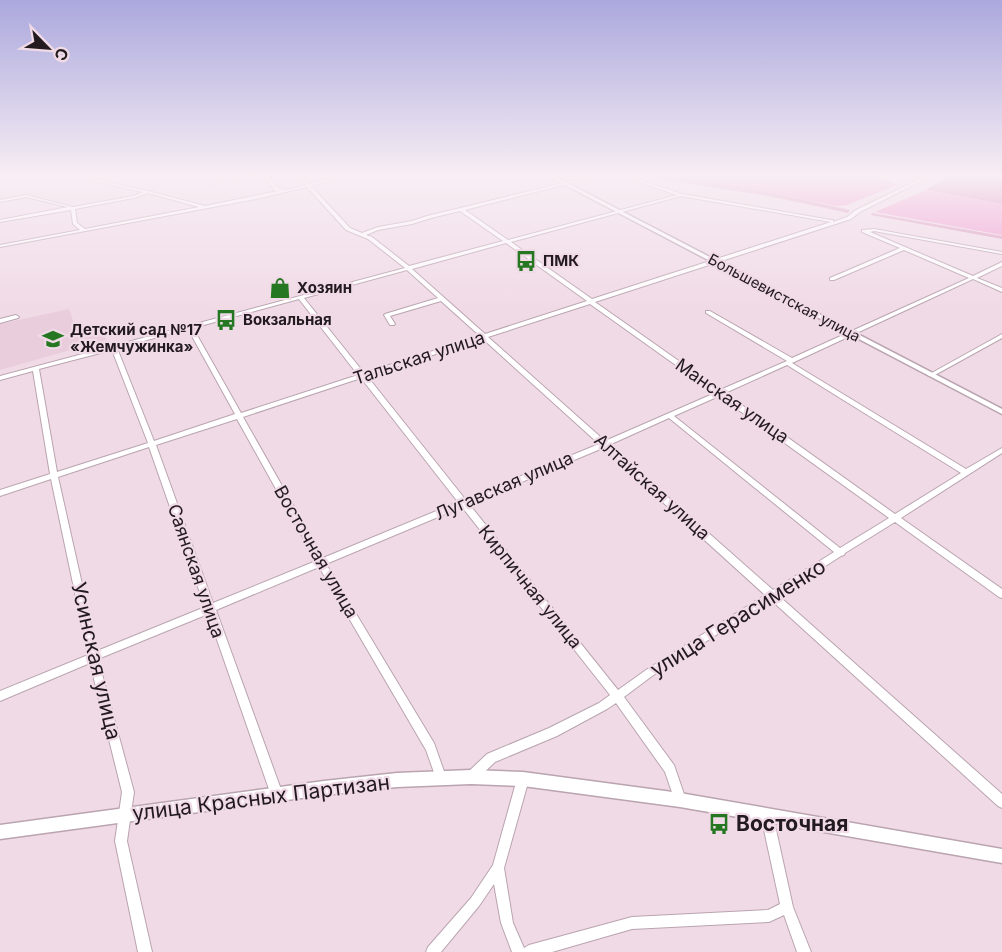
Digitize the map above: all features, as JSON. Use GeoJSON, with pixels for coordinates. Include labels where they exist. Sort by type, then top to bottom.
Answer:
{"type":"FeatureCollection","features":[{"type":"Feature","properties":{"kind":"main road","name":"Большевистская улица"},"geometry":{"type":"LineString","coordinates":[[635,220],[1002,412]]}},
{"type":"Feature","properties":{"kind":"main road","name":"улица Красных Партизан"},"geometry":{"type":"LineString","coordinates":[[0,832],[345,786],[441,777],[471,777],[523,779],[680,800],[1002,856]]}},
{"type":"Feature","properties":{"kind":"street"},"geometry":{"type":"LineString","coordinates":[[75,220],[75,224],[84,230]]}},
{"type":"Feature","properties":{"kind":"street"},"geometry":{"type":"LineString","coordinates":[[0,246],[135,220]]}},
{"type":"Feature","properties":{"kind":"street","name":"Алтайская улица"},"geometry":{"type":"LineString","coordinates":[[341,220],[348,229],[370,238],[408,268],[1002,802]]}},
{"type":"Feature","properties":{"kind":"street"},"geometry":{"type":"LineString","coordinates":[[361,235],[368,231],[422,220]]}},
{"type":"Feature","properties":{"kind":"street","name":"Манская улица"},"geometry":{"type":"LineString","coordinates":[[477,220],[1002,594]]}},
{"type":"Feature","properties":{"kind":"street"},"geometry":{"type":"LineString","coordinates":[[0,378],[582,220]]}},
{"type":"Feature","properties":{"kind":"street"},"geometry":{"type":"LineString","coordinates":[[812,220],[825,223]]}},
{"type":"Feature","properties":{"kind":"street","name":"Тальская улица"},"geometry":{"type":"LineString","coordinates":[[0,494],[592,302],[825,223],[842,220]]}},
{"type":"Feature","properties":{"kind":"street"},"geometry":{"type":"LineString","coordinates":[[1002,253],[874,230],[864,231],[1002,290]]}},
{"type":"Feature","properties":{"kind":"street"},"geometry":{"type":"LineString","coordinates":[[832,279],[902,249]]}},
{"type":"Feature","properties":{"kind":"street","name":"Лугавская улица"},"geometry":{"type":"LineString","coordinates":[[0,696],[605,444],[852,334],[1002,264]]}},
{"type":"Feature","properties":{"kind":"street","name":"Кирпичная улица"},"geometry":{"type":"LineString","coordinates":[[300,297],[617,696],[670,769],[680,800]]}},
{"type":"Feature","properties":{"kind":"street"},"geometry":{"type":"LineString","coordinates":[[392,324],[387,315],[441,299]]}},
{"type":"Feature","properties":{"kind":"street"},"geometry":{"type":"LineString","coordinates":[[708,312],[967,472]]}},
{"type":"Feature","properties":{"kind":"street"},"geometry":{"type":"LineString","coordinates":[[0,321],[16,317]]}},
{"type":"Feature","properties":{"kind":"street","name":"Восточная улица"},"geometry":{"type":"LineString","coordinates":[[190,327],[238,417],[430,747],[441,777]]}},
{"type":"Feature","properties":{"kind":"street"},"geometry":{"type":"LineString","coordinates":[[932,375],[1002,336]]}},
{"type":"Feature","properties":{"kind":"street","name":"Саянская улица"},"geometry":{"type":"LineString","coordinates":[[114,347],[152,445],[209,610],[277,795]]}},
{"type":"Feature","properties":{"kind":"street","name":"Усинская улица"},"geometry":{"type":"LineString","coordinates":[[36,369],[54,476],[93,657],[128,792],[121,841],[145,952]]}},
{"type":"Feature","properties":{"kind":"street"},"geometry":{"type":"LineString","coordinates":[[669,415],[841,553]]}},
{"type":"Feature","properties":{"kind":"street","name":"улица Герасименко"},"geometry":{"type":"LineString","coordinates":[[471,777],[491,758],[553,732],[603,706],[649,673],[1002,450]]}},
{"type":"Feature","properties":{"kind":"street"},"geometry":{"type":"LineString","coordinates":[[433,952],[475,902],[498,868],[523,779]]}},
{"type":"Feature","properties":{"kind":"street"},"geometry":{"type":"LineString","coordinates":[[767,816],[787,907],[804,952]]}},
{"type":"Feature","properties":{"kind":"street"},"geometry":{"type":"LineString","coordinates":[[498,868],[507,923],[519,952]]}},
{"type":"Feature","properties":{"kind":"street"},"geometry":{"type":"LineString","coordinates":[[529,952],[632,923],[769,916],[787,907]]}},
{"type":"Feature","properties":{"kind":"shaded area"},"geometry":{"type":"Polygon","coordinates":[[[901,220],[914,220],[1002,236],[1002,239],[901,220]]]}},
{"type":"Feature","properties":{"kind":"shaded area"},"geometry":{"type":"Polygon","coordinates":[[[922,220],[1002,220],[1002,235],[922,220]]]}},
{"type":"Feature","properties":{"kind":"shaded area","name":"Детский сад №17 «Жемчужинка»"},"geometry":{"type":"Polygon","coordinates":[[[69,309],[79,338],[103,332],[106,340],[0,370],[0,324],[69,309]]]}},
{"type":"Feature","properties":{"kind":"place","name":"ПМК"},"geometry":{"type":"Point","coordinates":[526,261]}},
{"type":"Feature","properties":{"kind":"place","name":"Хозяин"},"geometry":{"type":"Point","coordinates":[280,288]}},
{"type":"Feature","properties":{"kind":"place","name":"Вокзальная"},"geometry":{"type":"Point","coordinates":[226,320]}},
{"type":"Feature","properties":{"kind":"place","name":"Детский сад №17 «Жемчужинка»"},"geometry":{"type":"Point","coordinates":[53,339]}},
{"type":"Feature","properties":{"kind":"place","name":"Восточная"},"geometry":{"type":"Point","coordinates":[719,824]}}]}
